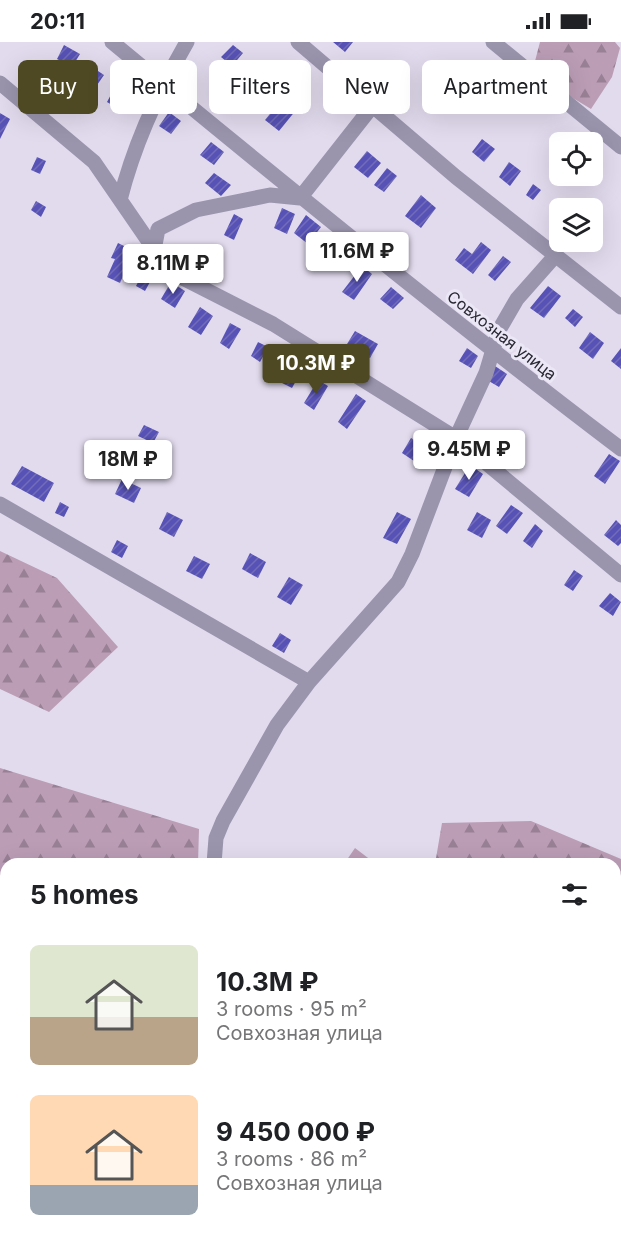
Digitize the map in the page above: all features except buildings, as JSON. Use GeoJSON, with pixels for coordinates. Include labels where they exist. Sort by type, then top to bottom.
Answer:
{"type":"FeatureCollection","features":[{"type":"Feature","properties":{"kind":"street","name":"Совхозная улица"},"geometry":{"type":"LineString","coordinates":[[112,42],[134,60]]}},
{"type":"Feature","properties":{"kind":"street"},"geometry":{"type":"LineString","coordinates":[[177,60],[187,42]]}},
{"type":"Feature","properties":{"kind":"street"},"geometry":{"type":"LineString","coordinates":[[298,42],[323,62]]}},
{"type":"Feature","properties":{"kind":"street"},"geometry":{"type":"LineString","coordinates":[[493,42],[621,147]]}},
{"type":"Feature","properties":{"kind":"street"},"geometry":{"type":"LineString","coordinates":[[0,82],[94,162],[169,271],[273,324],[456,438],[621,575]]}},
{"type":"Feature","properties":{"kind":"street","name":"Совхозная улица"},"geometry":{"type":"LineString","coordinates":[[197,112],[491,351],[621,449]]}},
{"type":"Feature","properties":{"kind":"street"},"geometry":{"type":"LineString","coordinates":[[120,200],[130,157],[149,114]]}},
{"type":"Feature","properties":{"kind":"street"},"geometry":{"type":"LineString","coordinates":[[154,250],[158,229],[196,210],[270,195],[300,198],[366,114]]}},
{"type":"Feature","properties":{"kind":"street"},"geometry":{"type":"LineString","coordinates":[[385,114],[456,177],[621,307]]}},
{"type":"Feature","properties":{"kind":"street"},"geometry":{"type":"LineString","coordinates":[[214,858],[216,838],[223,821],[262,748],[309,682],[398,582],[412,554],[456,438],[486,373],[491,351],[500,330],[517,299],[555,256]]}},
{"type":"Feature","properties":{"kind":"street"},"geometry":{"type":"LineString","coordinates":[[0,504],[309,682]]}},
{"type":"Feature","properties":{"kind":"green space"},"geometry":{"type":"Polygon","coordinates":[[[540,42],[615,42],[620,48],[612,77],[591,109],[569,96],[569,60],[535,60],[540,42]]]}},
{"type":"Feature","properties":{"kind":"green space"},"geometry":{"type":"Polygon","coordinates":[[[0,551],[57,578],[118,647],[49,712],[0,689],[0,551]]]}},
{"type":"Feature","properties":{"kind":"green space"},"geometry":{"type":"Polygon","coordinates":[[[0,768],[199,829],[198,858],[0,858],[0,768]]]}},
{"type":"Feature","properties":{"kind":"green space"},"geometry":{"type":"Polygon","coordinates":[[[531,821],[619,858],[436,858],[442,823],[531,821]]]}},
{"type":"Feature","properties":{"kind":"green space"},"geometry":{"type":"Polygon","coordinates":[[[355,848],[368,858],[348,858],[355,848]]]}}]}
